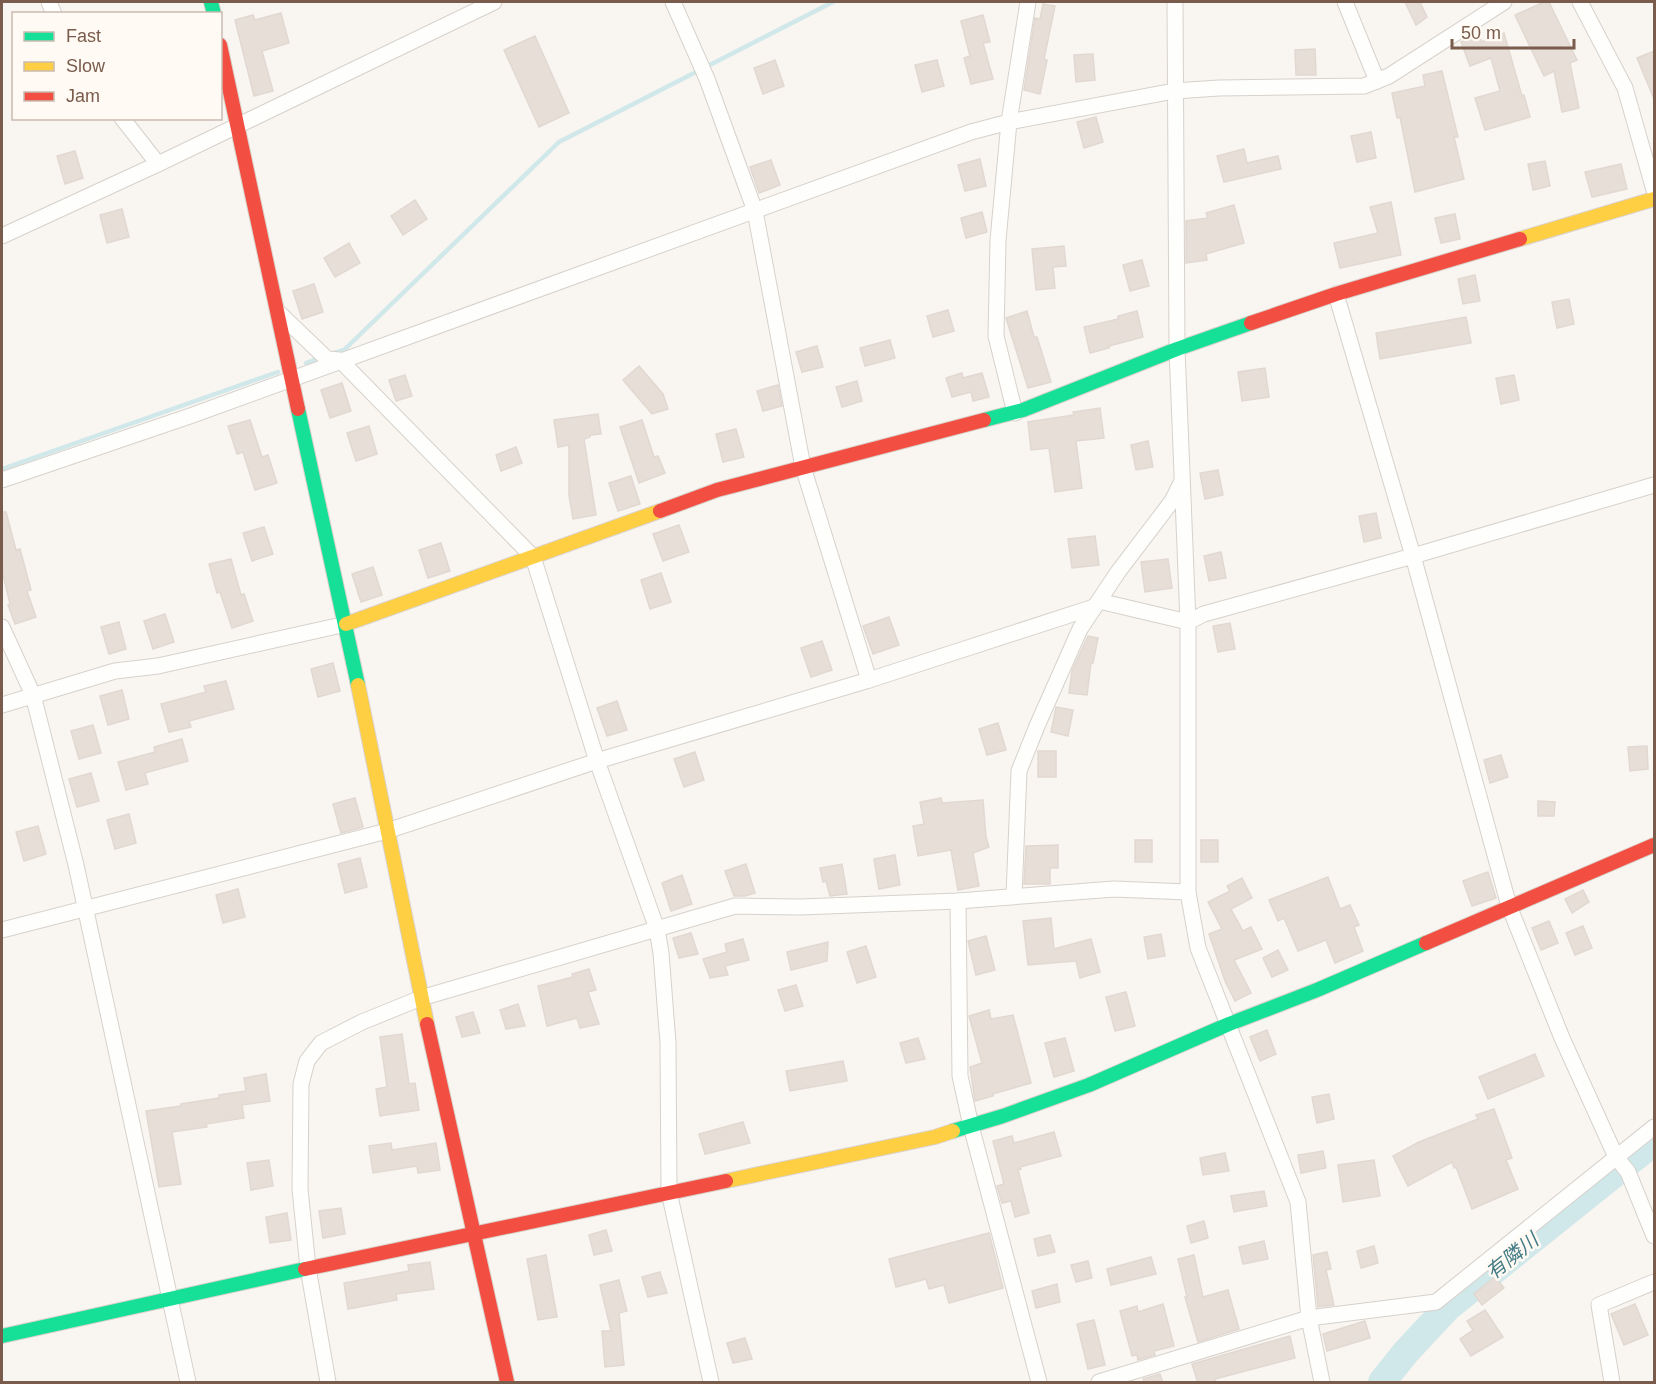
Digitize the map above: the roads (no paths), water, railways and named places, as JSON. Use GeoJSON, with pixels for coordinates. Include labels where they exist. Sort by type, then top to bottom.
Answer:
{"type":"FeatureCollection","features":[{"type":"Feature","properties":{"kind":"street"},"geometry":{"type":"LineString","coordinates":[[2,236],[158,164],[494,2]]}},
{"type":"Feature","properties":{"kind":"street"},"geometry":{"type":"LineString","coordinates":[[673,2],[707,79],[755,211],[803,467],[869,680]]}},
{"type":"Feature","properties":{"kind":"street"},"geometry":{"type":"LineString","coordinates":[[1014,412],[996,336],[998,240],[1009,123],[1028,2]]}},
{"type":"Feature","properties":{"kind":"street"},"geometry":{"type":"LineString","coordinates":[[1175,2],[1177,349],[1188,622],[1188,892],[1198,948],[1298,1202],[1309,1318],[1322,1383]]}},
{"type":"Feature","properties":{"kind":"street"},"geometry":{"type":"LineString","coordinates":[[1345,2],[1377,81]]}},
{"type":"Feature","properties":{"kind":"street"},"geometry":{"type":"LineString","coordinates":[[2,480],[190,416],[291,378],[329,357],[755,211],[971,132],[1174,91],[1219,88],[1364,86],[1389,76],[1504,2]]}},
{"type":"Feature","properties":{"kind":"street"},"geometry":{"type":"LineString","coordinates":[[1580,2],[1625,88],[1654,190]]}},
{"type":"Feature","properties":{"kind":"street"},"geometry":{"type":"LineString","coordinates":[[222,54],[346,624],[421,998],[507,1383]]}},
{"type":"Feature","properties":{"kind":"street"},"geometry":{"type":"LineString","coordinates":[[124,120],[158,164]]}},
{"type":"Feature","properties":{"kind":"street"},"geometry":{"type":"LineString","coordinates":[[2,705],[116,671],[158,666],[346,624],[717,490],[1014,412],[1177,349],[1336,294],[1654,199]]}},
{"type":"Feature","properties":{"kind":"street"},"geometry":{"type":"LineString","coordinates":[[1336,294],[1413,556],[1509,906],[1559,1030],[1654,1236]]}},
{"type":"Feature","properties":{"kind":"street"},"geometry":{"type":"LineString","coordinates":[[278,312],[329,357],[533,557],[597,761],[657,929],[668,1043],[669,1192],[711,1383]]}},
{"type":"Feature","properties":{"kind":"street"},"geometry":{"type":"LineString","coordinates":[[1014,895],[1019,771],[1080,629],[1172,501],[1181,483]]}},
{"type":"Feature","properties":{"kind":"street"},"geometry":{"type":"LineString","coordinates":[[2,930],[84,907],[387,831],[597,761],[869,680],[1097,604],[1188,622],[1204,614],[1413,556],[1654,485]]}},
{"type":"Feature","properties":{"kind":"street"},"geometry":{"type":"LineString","coordinates":[[2,627],[33,695],[76,865],[188,1383]]}},
{"type":"Feature","properties":{"kind":"street"},"geometry":{"type":"LineString","coordinates":[[2,1336],[472,1233],[936,1137],[1013,1113],[1089,1085],[1654,845]]}},
{"type":"Feature","properties":{"kind":"street"},"geometry":{"type":"LineString","coordinates":[[328,1383],[308,1268],[300,1189],[301,1084],[307,1062],[321,1043],[362,1022],[421,998],[735,906],[800,907],[958,901],[1114,889],[1188,892]]}},
{"type":"Feature","properties":{"kind":"street"},"geometry":{"type":"LineString","coordinates":[[958,901],[960,1076],[1038,1383]]}},
{"type":"Feature","properties":{"kind":"street"},"geometry":{"type":"LineString","coordinates":[[1099,1383],[1309,1318],[1436,1302],[1621,1163],[1654,1127]]}},
{"type":"Feature","properties":{"kind":"street"},"geometry":{"type":"LineString","coordinates":[[1611,1383],[1599,1305],[1654,1282]]}},
{"type":"Feature","properties":{"kind":"waterway"},"geometry":{"type":"LineString","coordinates":[[331,354],[344,350],[559,142],[833,2]]}},
{"type":"Feature","properties":{"kind":"waterway"},"geometry":{"type":"LineString","coordinates":[[306,363],[320,358]]}},
{"type":"Feature","properties":{"kind":"waterway"},"geometry":{"type":"LineString","coordinates":[[2,469],[278,372]]}},
{"type":"Feature","properties":{"kind":"waterway","name":"有隣川"},"geometry":{"type":"LineString","coordinates":[[1382,1382],[1406,1352],[1448,1307],[1654,1142]]}}]}
